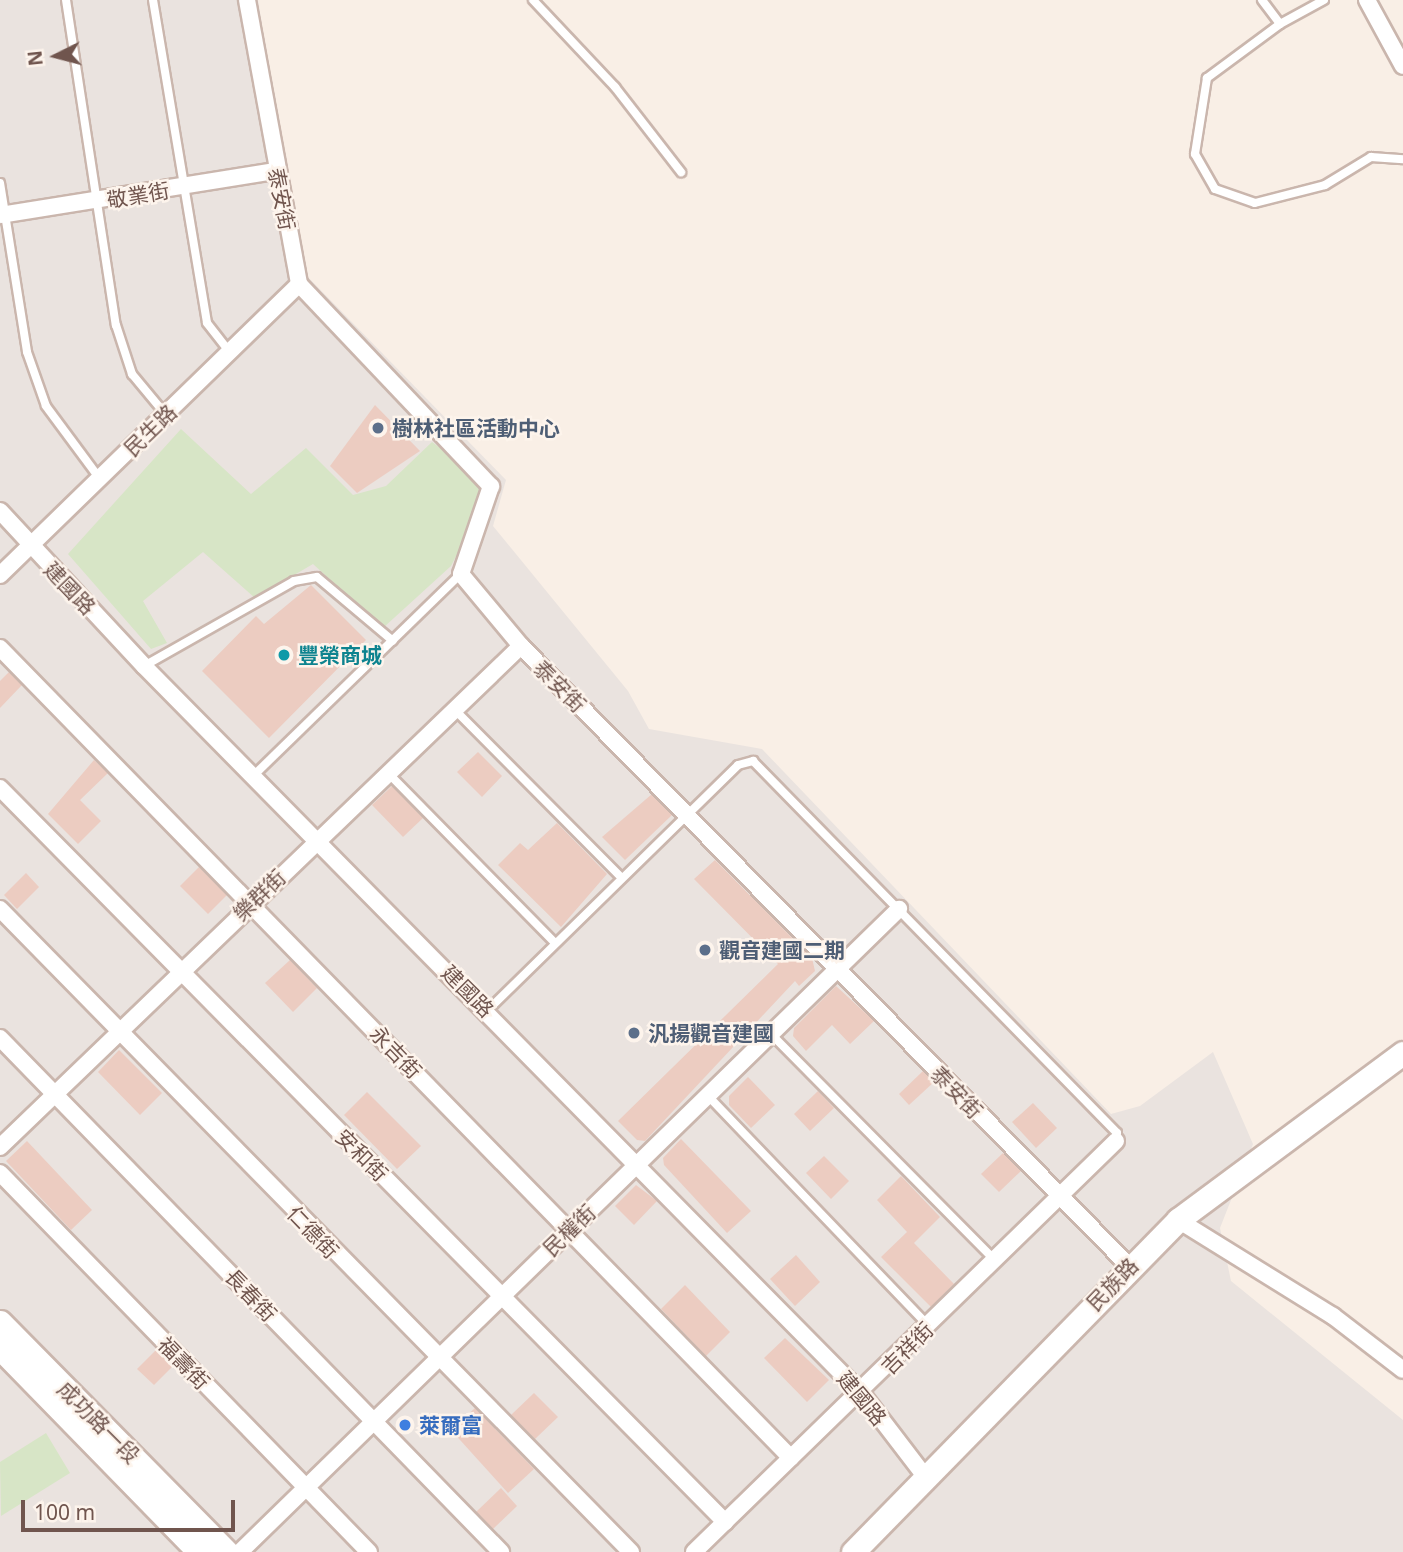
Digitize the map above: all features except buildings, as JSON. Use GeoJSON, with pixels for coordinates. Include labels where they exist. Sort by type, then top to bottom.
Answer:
{"type":"FeatureCollection","features":[{"type":"Feature","properties":{"kind":"street","name":"泰安街"},"geometry":{"type":"LineString","coordinates":[[247,0],[275,171],[299,284]]}},
{"type":"Feature","properties":{"kind":"street"},"geometry":{"type":"LineString","coordinates":[[1367,0],[1403,66]]}},
{"type":"Feature","properties":{"kind":"street","name":"敬業街"},"geometry":{"type":"LineString","coordinates":[[3,215],[97,202],[275,171]]}},
{"type":"Feature","properties":{"kind":"street"},"geometry":{"type":"LineString","coordinates":[[299,284],[488,479],[491,497],[461,574]]}},
{"type":"Feature","properties":{"kind":"street","name":"民生路"},"geometry":{"type":"LineString","coordinates":[[0,575],[299,284]]}},
{"type":"Feature","properties":{"kind":"street","name":"建國路"},"geometry":{"type":"LineString","coordinates":[[0,511],[145,666],[488,1010],[862,1394],[927,1479]]}},
{"type":"Feature","properties":{"kind":"street","name":"泰安街"},"geometry":{"type":"LineString","coordinates":[[461,574],[521,646],[839,968],[1058,1198],[1128,1265]]}},
{"type":"Feature","properties":{"kind":"street","name":"樂群街"},"geometry":{"type":"LineString","coordinates":[[0,1147],[250,903],[456,711],[521,646]]}},
{"type":"Feature","properties":{"kind":"street","name":"永吉街"},"geometry":{"type":"LineString","coordinates":[[0,648],[791,1458]]}},
{"type":"Feature","properties":{"kind":"street","name":"安和街"},"geometry":{"type":"LineString","coordinates":[[0,788],[180,974],[503,1295],[725,1522]]}},
{"type":"Feature","properties":{"kind":"street","name":"仁德街"},"geometry":{"type":"LineString","coordinates":[[0,909],[436,1359],[631,1552]]}},
{"type":"Feature","properties":{"kind":"street","name":"民權街"},"geometry":{"type":"LineString","coordinates":[[240,1552],[569,1229],[710,1098],[899,909]]}},
{"type":"Feature","properties":{"kind":"street","name":"長春街"},"geometry":{"type":"LineString","coordinates":[[0,1038],[501,1552]]}},
{"type":"Feature","properties":{"kind":"street","name":"民族路"},"geometry":{"type":"LineString","coordinates":[[853,1552],[927,1479],[1128,1265],[1178,1220],[1403,1053]]}},
{"type":"Feature","properties":{"kind":"street","name":"吉祥街"},"geometry":{"type":"LineString","coordinates":[[694,1552],[862,1394],[1116,1141]]}},
{"type":"Feature","properties":{"kind":"street","name":"福壽街"},"geometry":{"type":"LineString","coordinates":[[0,1173],[369,1552]]}},
{"type":"Feature","properties":{"kind":"street"},"geometry":{"type":"LineString","coordinates":[[1178,1220],[1332,1316],[1403,1370]]}},
{"type":"Feature","properties":{"kind":"street","name":"成功路一段"},"geometry":{"type":"LineString","coordinates":[[0,1322],[227,1552]]}},
{"type":"Feature","properties":{"kind":"street","name":"成功路一段"},"geometry":{"type":"LineString","coordinates":[[0,1349],[199,1552]]}},
{"type":"Feature","properties":{"kind":"lane"},"geometry":{"type":"LineString","coordinates":[[66,0],[120,337],[132,374],[166,415]]}},
{"type":"Feature","properties":{"kind":"lane"},"geometry":{"type":"LineString","coordinates":[[153,0],[207,323],[230,352]]}},
{"type":"Feature","properties":{"kind":"lane"},"geometry":{"type":"LineString","coordinates":[[533,0],[615,87],[681,172]]}},
{"type":"Feature","properties":{"kind":"lane"},"geometry":{"type":"LineString","coordinates":[[1262,0],[1280,24]]}},
{"type":"Feature","properties":{"kind":"lane"},"geometry":{"type":"LineString","coordinates":[[1324,0],[1280,24],[1207,78],[1195,153],[1215,189],[1255,203],[1325,185],[1371,157],[1403,159]]}},
{"type":"Feature","properties":{"kind":"lane"},"geometry":{"type":"LineString","coordinates":[[0,183],[27,352],[46,406],[100,479]]}},
{"type":"Feature","properties":{"kind":"lane"},"geometry":{"type":"LineString","coordinates":[[254,775],[461,574]]}},
{"type":"Feature","properties":{"kind":"lane"},"geometry":{"type":"LineString","coordinates":[[145,666],[294,581],[317,577],[393,641]]}},
{"type":"Feature","properties":{"kind":"lane"},"geometry":{"type":"LineString","coordinates":[[456,711],[622,878]]}},
{"type":"Feature","properties":{"kind":"lane"},"geometry":{"type":"LineString","coordinates":[[488,1010],[738,765],[753,761],[1117,1133],[1116,1141]]}},
{"type":"Feature","properties":{"kind":"lane"},"geometry":{"type":"LineString","coordinates":[[388,773],[555,943]]}},
{"type":"Feature","properties":{"kind":"lane"},"geometry":{"type":"LineString","coordinates":[[772,1035],[996,1262]]}},
{"type":"Feature","properties":{"kind":"lane"},"geometry":{"type":"LineString","coordinates":[[710,1098],[929,1326]]}},
{"type":"Feature","properties":{"kind":"shaded area"},"geometry":{"type":"Polygon","coordinates":[[[0,0],[258,0],[302,271],[506,480],[493,526],[628,691],[649,729],[762,749],[1111,1114],[1140,1106],[1213,1052],[1253,1144],[1220,1228],[1231,1281],[1403,1420],[1403,1552],[0,1552],[0,0]]]}},
{"type":"Feature","properties":{"kind":"green space"},"geometry":{"type":"Polygon","coordinates":[[[181,429],[251,494],[306,448],[353,495],[386,486],[432,442],[482,479],[486,497],[451,566],[383,628],[313,564],[255,598],[203,552],[143,601],[167,643],[151,649],[68,554],[181,429]]]}},
{"type":"Feature","properties":{"kind":"green space"},"geometry":{"type":"Polygon","coordinates":[[[46,1433],[70,1473],[1,1516],[0,1462],[46,1433]]]}},
{"type":"Feature","properties":{"kind":"place","name":"樹林社區活動中心"},"geometry":{"type":"Point","coordinates":[378,428]}},
{"type":"Feature","properties":{"kind":"place","name":"豐榮商城"},"geometry":{"type":"Point","coordinates":[284,655]}},
{"type":"Feature","properties":{"kind":"place","name":"觀音建國二期"},"geometry":{"type":"Point","coordinates":[705,950]}},
{"type":"Feature","properties":{"kind":"place","name":"汎揚觀音建國"},"geometry":{"type":"Point","coordinates":[634,1033]}},
{"type":"Feature","properties":{"kind":"place","name":"萊爾富"},"geometry":{"type":"Point","coordinates":[405,1425]}}]}
